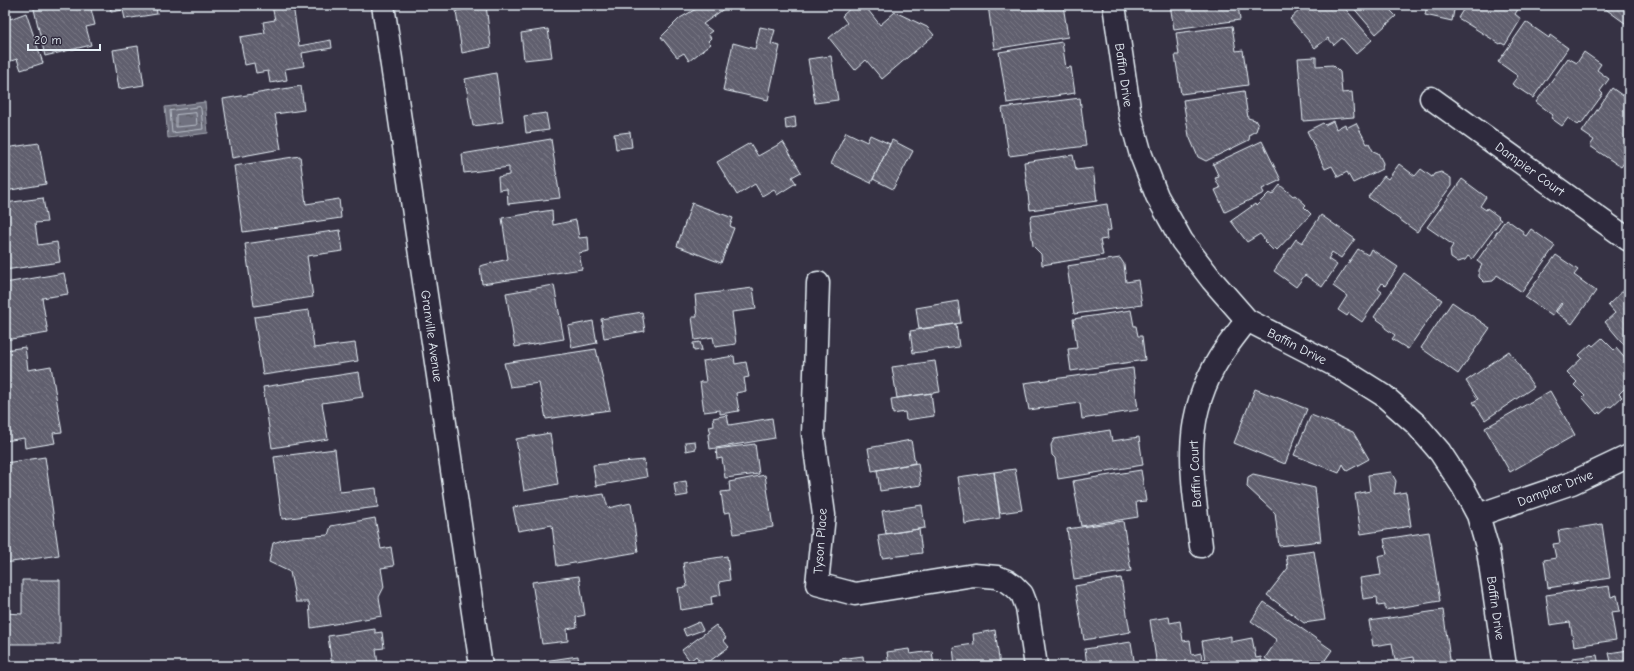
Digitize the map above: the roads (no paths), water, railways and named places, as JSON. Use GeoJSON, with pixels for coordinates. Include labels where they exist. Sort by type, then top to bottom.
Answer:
{"type":"FeatureCollection","features":[{"type":"Feature","properties":{"kind":"street","name":"Granville Avenue"},"geometry":{"type":"LineString","coordinates":[[383,5],[482,666]]}},
{"type":"Feature","properties":{"kind":"street","name":"Baffin Drive"},"geometry":{"type":"LineString","coordinates":[[1114,5],[1130,115],[1141,155],[1157,196],[1182,241],[1212,280],[1248,320],[1340,368],[1383,395],[1416,424],[1440,452],[1463,487],[1478,515],[1488,550],[1505,666]]}},
{"type":"Feature","properties":{"kind":"street","name":"Dampier Court"},"geometry":{"type":"LineString","coordinates":[[1431,98],[1629,240]]}},
{"type":"Feature","properties":{"kind":"street","name":"Tyson Place"},"geometry":{"type":"LineString","coordinates":[[818,283],[813,434],[824,515],[817,584],[855,594],[974,575],[997,577],[1007,581],[1022,594],[1027,606],[1036,666]]}},
{"type":"Feature","properties":{"kind":"street","name":"Baffin Court"},"geometry":{"type":"LineString","coordinates":[[1201,546],[1193,490],[1191,451],[1194,417],[1204,389],[1220,357],[1248,320]]}},
{"type":"Feature","properties":{"kind":"street","name":"Dampier Drive"},"geometry":{"type":"LineString","coordinates":[[1478,515],[1572,483],[1629,456]]}},
{"type":"Feature","properties":{"kind":"water"},"geometry":{"type":"Polygon","coordinates":[[[205,102],[208,133],[168,138],[165,107],[205,102]]]}}]}
